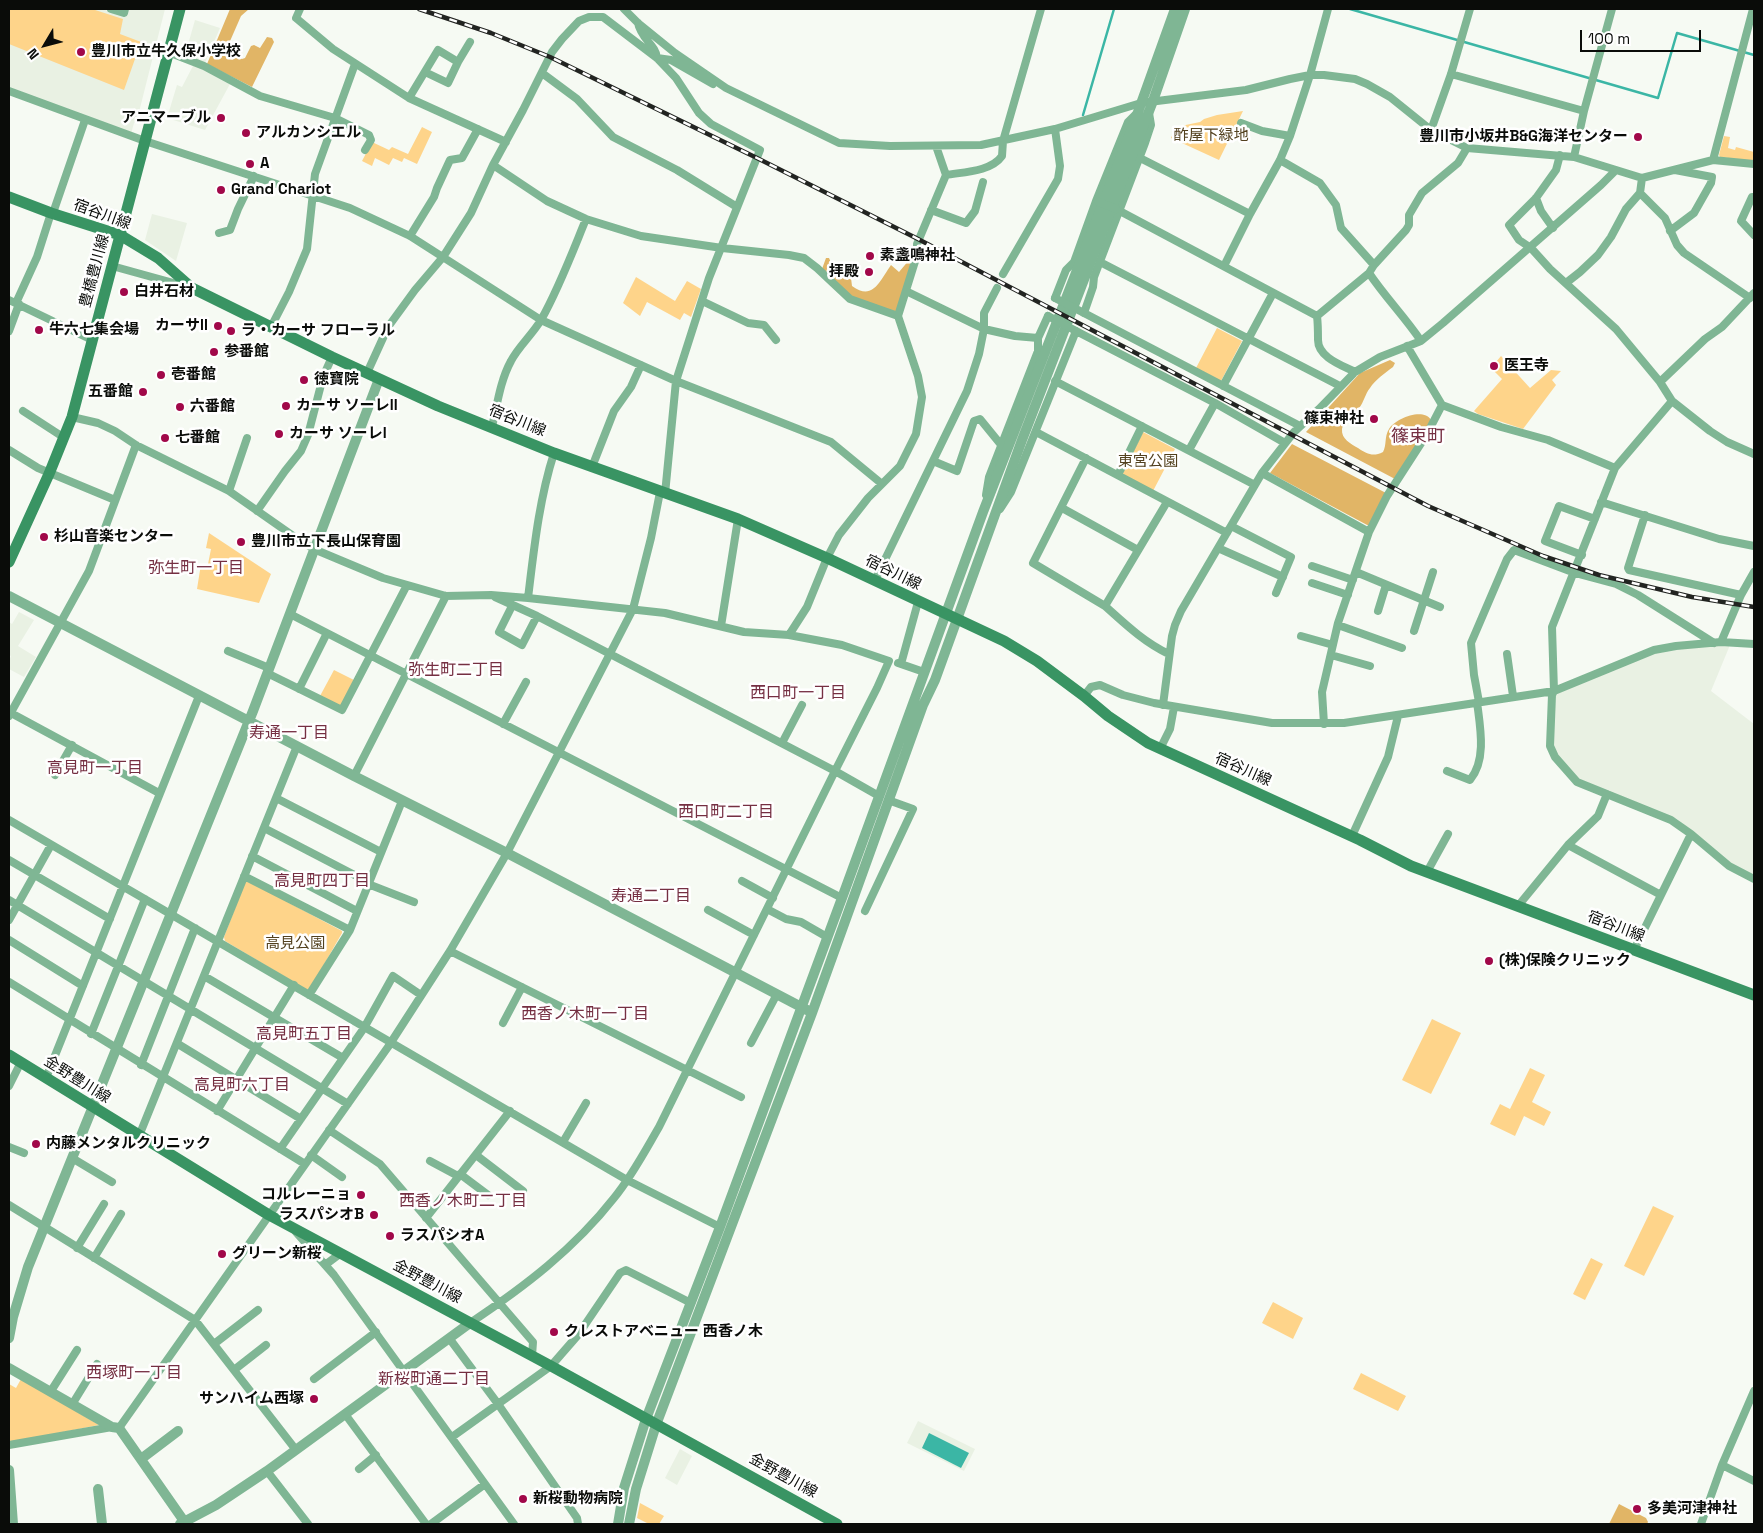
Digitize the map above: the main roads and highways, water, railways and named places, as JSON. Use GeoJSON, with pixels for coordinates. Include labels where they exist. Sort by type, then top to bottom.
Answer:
{"type":"FeatureCollection","features":[{"type":"Feature","properties":{"kind":"main road","name":"豊橋豊川線"},"geometry":{"type":"LineString","coordinates":[[9,562],[49,474],[72,417],[180,9]]}},
{"type":"Feature","properties":{"kind":"main road","name":"宿谷川線"},"geometry":{"type":"LineString","coordinates":[[9,197],[120,235],[158,258],[192,288],[332,357],[438,406],[554,453],[738,519],[875,580],[918,602],[1004,641],[1031,656],[1130,732],[1160,749],[1427,872],[1754,995]]}},
{"type":"Feature","properties":{"kind":"main road","name":"金野豊川線"},"geometry":{"type":"LineString","coordinates":[[9,1055],[269,1215],[551,1366],[838,1524]]}},
{"type":"Feature","properties":{"kind":"water"},"geometry":{"type":"Polygon","coordinates":[[[929,1433],[969,1453],[961,1468],[922,1448],[929,1433]]]}},
{"type":"Feature","properties":{"kind":"waterway"},"geometry":{"type":"LineString","coordinates":[[1083,115],[1114,9]]}},
{"type":"Feature","properties":{"kind":"waterway"},"geometry":{"type":"LineString","coordinates":[[1350,9],[1658,98],[1677,33],[1754,55]]}},
{"type":"Feature","properties":{"kind":"railway"},"geometry":{"type":"LineString","coordinates":[[419,9],[491,33],[550,57],[757,158],[918,239],[1428,506],[1543,556],[1599,575],[1692,597],[1754,607]]}},
{"type":"Feature","properties":{"kind":"place","name":"豊川市立牛久保小学校"},"geometry":{"type":"Point","coordinates":[81,52]}},
{"type":"Feature","properties":{"kind":"place","name":"アニマーブル"},"geometry":{"type":"Point","coordinates":[221,118]}},
{"type":"Feature","properties":{"kind":"place","name":"アルカンシエル"},"geometry":{"type":"Point","coordinates":[246,133]}},
{"type":"Feature","properties":{"kind":"place","name":"豊川市小坂井B&G海洋センター"},"geometry":{"type":"Point","coordinates":[1638,137]}},
{"type":"Feature","properties":{"kind":"place","name":"A"},"geometry":{"type":"Point","coordinates":[250,164]}},
{"type":"Feature","properties":{"kind":"place","name":"Grand Chariot"},"geometry":{"type":"Point","coordinates":[221,190]}},
{"type":"Feature","properties":{"kind":"place","name":"素盞鳴神社"},"geometry":{"type":"Point","coordinates":[870,256]}},
{"type":"Feature","properties":{"kind":"place","name":"拝殿"},"geometry":{"type":"Point","coordinates":[869,272]}},
{"type":"Feature","properties":{"kind":"place","name":"白井石材"},"geometry":{"type":"Point","coordinates":[124,292]}},
{"type":"Feature","properties":{"kind":"place","name":"カーサII"},"geometry":{"type":"Point","coordinates":[218,326]}},
{"type":"Feature","properties":{"kind":"place","name":"牛六七集会場"},"geometry":{"type":"Point","coordinates":[39,330]}},
{"type":"Feature","properties":{"kind":"place","name":"ラ・カーサ フローラル"},"geometry":{"type":"Point","coordinates":[231,331]}},
{"type":"Feature","properties":{"kind":"place","name":"参番館"},"geometry":{"type":"Point","coordinates":[214,352]}},
{"type":"Feature","properties":{"kind":"place","name":"医王寺"},"geometry":{"type":"Point","coordinates":[1494,366]}},
{"type":"Feature","properties":{"kind":"place","name":"壱番館"},"geometry":{"type":"Point","coordinates":[161,375]}},
{"type":"Feature","properties":{"kind":"place","name":"徳寶院"},"geometry":{"type":"Point","coordinates":[304,380]}},
{"type":"Feature","properties":{"kind":"place","name":"五番館"},"geometry":{"type":"Point","coordinates":[143,392]}},
{"type":"Feature","properties":{"kind":"place","name":"カーサ ソーレII"},"geometry":{"type":"Point","coordinates":[286,406]}},
{"type":"Feature","properties":{"kind":"place","name":"六番館"},"geometry":{"type":"Point","coordinates":[180,407]}},
{"type":"Feature","properties":{"kind":"place","name":"篠束神社"},"geometry":{"type":"Point","coordinates":[1374,419]}},
{"type":"Feature","properties":{"kind":"place","name":"カーサ ソーレI"},"geometry":{"type":"Point","coordinates":[279,434]}},
{"type":"Feature","properties":{"kind":"place","name":"七番館"},"geometry":{"type":"Point","coordinates":[165,438]}},
{"type":"Feature","properties":{"kind":"place","name":"杉山音楽センター"},"geometry":{"type":"Point","coordinates":[44,537]}},
{"type":"Feature","properties":{"kind":"place","name":"豊川市立下長山保育園"},"geometry":{"type":"Point","coordinates":[241,542]}},
{"type":"Feature","properties":{"kind":"place","name":"(株)保険クリニック"},"geometry":{"type":"Point","coordinates":[1489,961]}},
{"type":"Feature","properties":{"kind":"place","name":"内藤メンタルクリニック"},"geometry":{"type":"Point","coordinates":[36,1144]}},
{"type":"Feature","properties":{"kind":"place","name":"コルレーニョ"},"geometry":{"type":"Point","coordinates":[361,1195]}},
{"type":"Feature","properties":{"kind":"place","name":"ラスパシオB"},"geometry":{"type":"Point","coordinates":[374,1215]}},
{"type":"Feature","properties":{"kind":"place","name":"ラスパシオA"},"geometry":{"type":"Point","coordinates":[390,1236]}},
{"type":"Feature","properties":{"kind":"place","name":"グリーン新桜"},"geometry":{"type":"Point","coordinates":[222,1254]}},
{"type":"Feature","properties":{"kind":"place","name":"クレストアベニュー 西香ノ木"},"geometry":{"type":"Point","coordinates":[554,1332]}},
{"type":"Feature","properties":{"kind":"place","name":"サンハイム西塚"},"geometry":{"type":"Point","coordinates":[314,1399]}},
{"type":"Feature","properties":{"kind":"place","name":"新桜動物病院"},"geometry":{"type":"Point","coordinates":[523,1499]}},
{"type":"Feature","properties":{"kind":"place","name":"多美河津神社"},"geometry":{"type":"Point","coordinates":[1637,1509]}},
{"type":"Feature","properties":{"kind":"district","name":"篠束町"},"geometry":{"type":"Point","coordinates":[1418,437]}},
{"type":"Feature","properties":{"kind":"district","name":"弥生町一丁目"},"geometry":{"type":"Point","coordinates":[196,569]}},
{"type":"Feature","properties":{"kind":"district","name":"弥生町二丁目"},"geometry":{"type":"Point","coordinates":[456,671]}},
{"type":"Feature","properties":{"kind":"district","name":"西口町一丁目"},"geometry":{"type":"Point","coordinates":[798,694]}},
{"type":"Feature","properties":{"kind":"district","name":"寿通一丁目"},"geometry":{"type":"Point","coordinates":[289,734]}},
{"type":"Feature","properties":{"kind":"district","name":"高見町一丁目"},"geometry":{"type":"Point","coordinates":[95,769]}},
{"type":"Feature","properties":{"kind":"district","name":"西口町二丁目"},"geometry":{"type":"Point","coordinates":[726,813]}},
{"type":"Feature","properties":{"kind":"district","name":"高見町四丁目"},"geometry":{"type":"Point","coordinates":[322,882]}},
{"type":"Feature","properties":{"kind":"district","name":"寿通二丁目"},"geometry":{"type":"Point","coordinates":[651,897]}},
{"type":"Feature","properties":{"kind":"district","name":"西香ノ木町一丁目"},"geometry":{"type":"Point","coordinates":[585,1015]}},
{"type":"Feature","properties":{"kind":"district","name":"高見町五丁目"},"geometry":{"type":"Point","coordinates":[304,1035]}},
{"type":"Feature","properties":{"kind":"district","name":"高見町六丁目"},"geometry":{"type":"Point","coordinates":[242,1086]}},
{"type":"Feature","properties":{"kind":"district","name":"西香ノ木町二丁目"},"geometry":{"type":"Point","coordinates":[463,1202]}},
{"type":"Feature","properties":{"kind":"district","name":"西塚町一丁目"},"geometry":{"type":"Point","coordinates":[134,1374]}},
{"type":"Feature","properties":{"kind":"district","name":"新桜町通二丁目"},"geometry":{"type":"Point","coordinates":[434,1380]}},
{"type":"Feature","properties":{"kind":"park label","name":"酢屋下緑地"},"geometry":{"type":"Point","coordinates":[1211,136]}},
{"type":"Feature","properties":{"kind":"park label","name":"東宮公園"},"geometry":{"type":"Point","coordinates":[1148,462]}},
{"type":"Feature","properties":{"kind":"park label","name":"高見公園"},"geometry":{"type":"Point","coordinates":[295,944]}}]}
